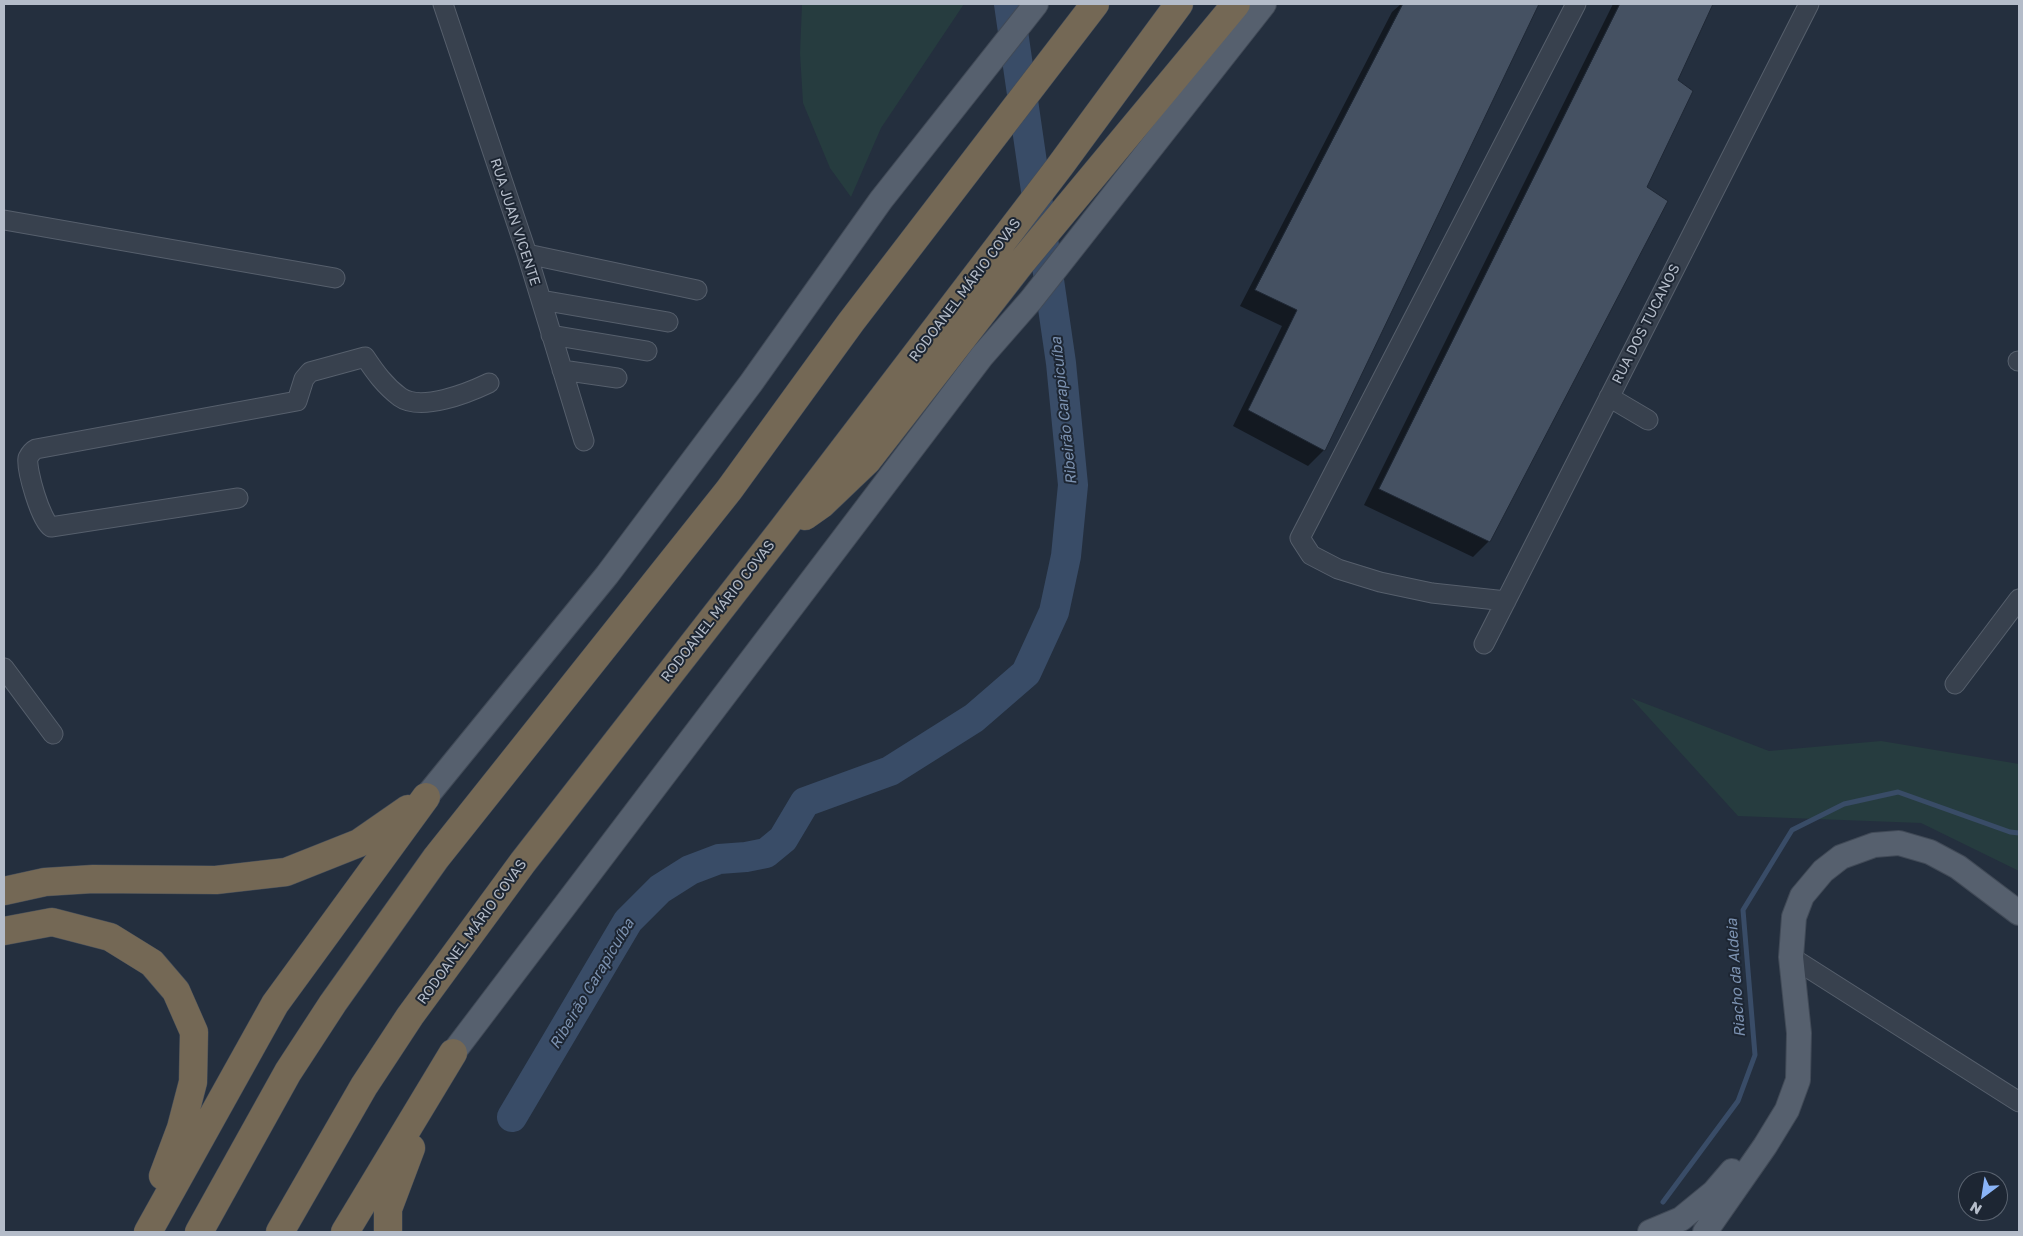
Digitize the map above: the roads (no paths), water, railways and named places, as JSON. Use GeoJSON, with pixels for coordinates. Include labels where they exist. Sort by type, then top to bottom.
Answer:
{"type":"FeatureCollection","features":[{"type":"Feature","properties":{"kind":"highway"},"geometry":{"type":"LineString","coordinates":[[199,1232],[288,1072],[332,1003],[436,858],[729,490],[851,322],[1094,4]]}},
{"type":"Feature","properties":{"kind":"highway","name":"RODOANEL MÁRIO COVAS"},"geometry":{"type":"LineString","coordinates":[[280,1232],[364,1086],[410,1016],[523,862],[782,530],[1060,166],[1179,4]]}},
{"type":"Feature","properties":{"kind":"highway"},"geometry":{"type":"LineString","coordinates":[[782,530],[822,504],[867,461],[1021,263],[1236,4]]}},
{"type":"Feature","properties":{"kind":"highway"},"geometry":{"type":"LineString","coordinates":[[4,891],[45,882],[216,880],[286,872],[359,843],[426,797]]}},
{"type":"Feature","properties":{"kind":"highway"},"geometry":{"type":"LineString","coordinates":[[148,1232],[274,1004],[426,797]]}},
{"type":"Feature","properties":{"kind":"highway"},"geometry":{"type":"LineString","coordinates":[[4,931],[52,922],[110,937],[152,963],[176,991],[194,1032],[193,1082],[181,1128],[141,1232]]}},
{"type":"Feature","properties":{"kind":"highway"},"geometry":{"type":"LineString","coordinates":[[345,1232],[453,1053]]}},
{"type":"Feature","properties":{"kind":"highway"},"geometry":{"type":"LineString","coordinates":[[388,1232],[388,1209],[406,1158],[453,1053]]}},
{"type":"Feature","properties":{"kind":"main road"},"geometry":{"type":"LineString","coordinates":[[453,1053],[982,356],[1030,300],[1264,4]]}},
{"type":"Feature","properties":{"kind":"main road"},"geometry":{"type":"LineString","coordinates":[[426,797],[607,575],[751,383],[881,200],[1031,11]]}},
{"type":"Feature","properties":{"kind":"main road"},"geometry":{"type":"LineString","coordinates":[[1705,1232],[1765,1146],[1787,1110],[1798,1080],[1799,1033],[1791,958],[1794,917],[1802,896],[1823,871],[1841,857],[1874,845],[1900,843],[1930,852],[1958,867],[2019,913]]}},
{"type":"Feature","properties":{"kind":"main road"},"geometry":{"type":"LineString","coordinates":[[1987,888],[2019,902]]}},
{"type":"Feature","properties":{"kind":"main road"},"geometry":{"type":"LineString","coordinates":[[1650,1232],[1682,1219],[1714,1192],[1787,1110]]}},
{"type":"Feature","properties":{"kind":"street","name":"RUA JUAN VICENTE"},"geometry":{"type":"LineString","coordinates":[[442,4],[527,254],[584,441]]}},
{"type":"Feature","properties":{"kind":"street"},"geometry":{"type":"LineString","coordinates":[[1506,601],[1432,592],[1380,582],[1338,569],[1311,555],[1300,538],[1576,4]]}},
{"type":"Feature","properties":{"kind":"street","name":"RUA DOS TUCANOS"},"geometry":{"type":"LineString","coordinates":[[1484,644],[1809,4]]}},
{"type":"Feature","properties":{"kind":"street"},"geometry":{"type":"LineString","coordinates":[[4,220],[335,278]]}},
{"type":"Feature","properties":{"kind":"street"},"geometry":{"type":"LineString","coordinates":[[527,254],[697,290]]}},
{"type":"Feature","properties":{"kind":"street"},"geometry":{"type":"LineString","coordinates":[[541,300],[668,322]]}},
{"type":"Feature","properties":{"kind":"street"},"geometry":{"type":"LineString","coordinates":[[551,335],[647,351]]}},
{"type":"Feature","properties":{"kind":"street"},"geometry":{"type":"LineString","coordinates":[[238,498],[50,527],[45,522],[34,491],[28,457],[36,449],[297,401],[304,379],[310,372],[365,357],[379,378],[402,398],[419,403],[452,398],[489,384]]}},
{"type":"Feature","properties":{"kind":"street"},"geometry":{"type":"LineString","coordinates":[[562,370],[617,378]]}},
{"type":"Feature","properties":{"kind":"street"},"geometry":{"type":"LineString","coordinates":[[1609,397],[1648,420]]}},
{"type":"Feature","properties":{"kind":"street"},"geometry":{"type":"LineString","coordinates":[[1955,684],[2019,599]]}},
{"type":"Feature","properties":{"kind":"street"},"geometry":{"type":"LineString","coordinates":[[4,668],[53,734]]}},
{"type":"Feature","properties":{"kind":"street"},"geometry":{"type":"LineString","coordinates":[[1791,958],[2019,1102]]}},
{"type":"Feature","properties":{"kind":"waterway","name":"Ribeirão Carapicuíba"},"geometry":{"type":"LineString","coordinates":[[512,1117],[628,921],[660,889],[690,870],[719,859],[766,853],[783,839],[805,802],[890,771],[974,718],[1026,673],[1054,612],[1066,556],[1073,485],[1061,363],[1009,4]]}},
{"type":"Feature","properties":{"kind":"waterway","name":"Riacho da Aldeia"},"geometry":{"type":"LineString","coordinates":[[1663,1202],[1738,1101],[1755,1055],[1743,910],[1792,830],[1844,804],[1898,792],[2010,832],[2019,833]]}}]}
